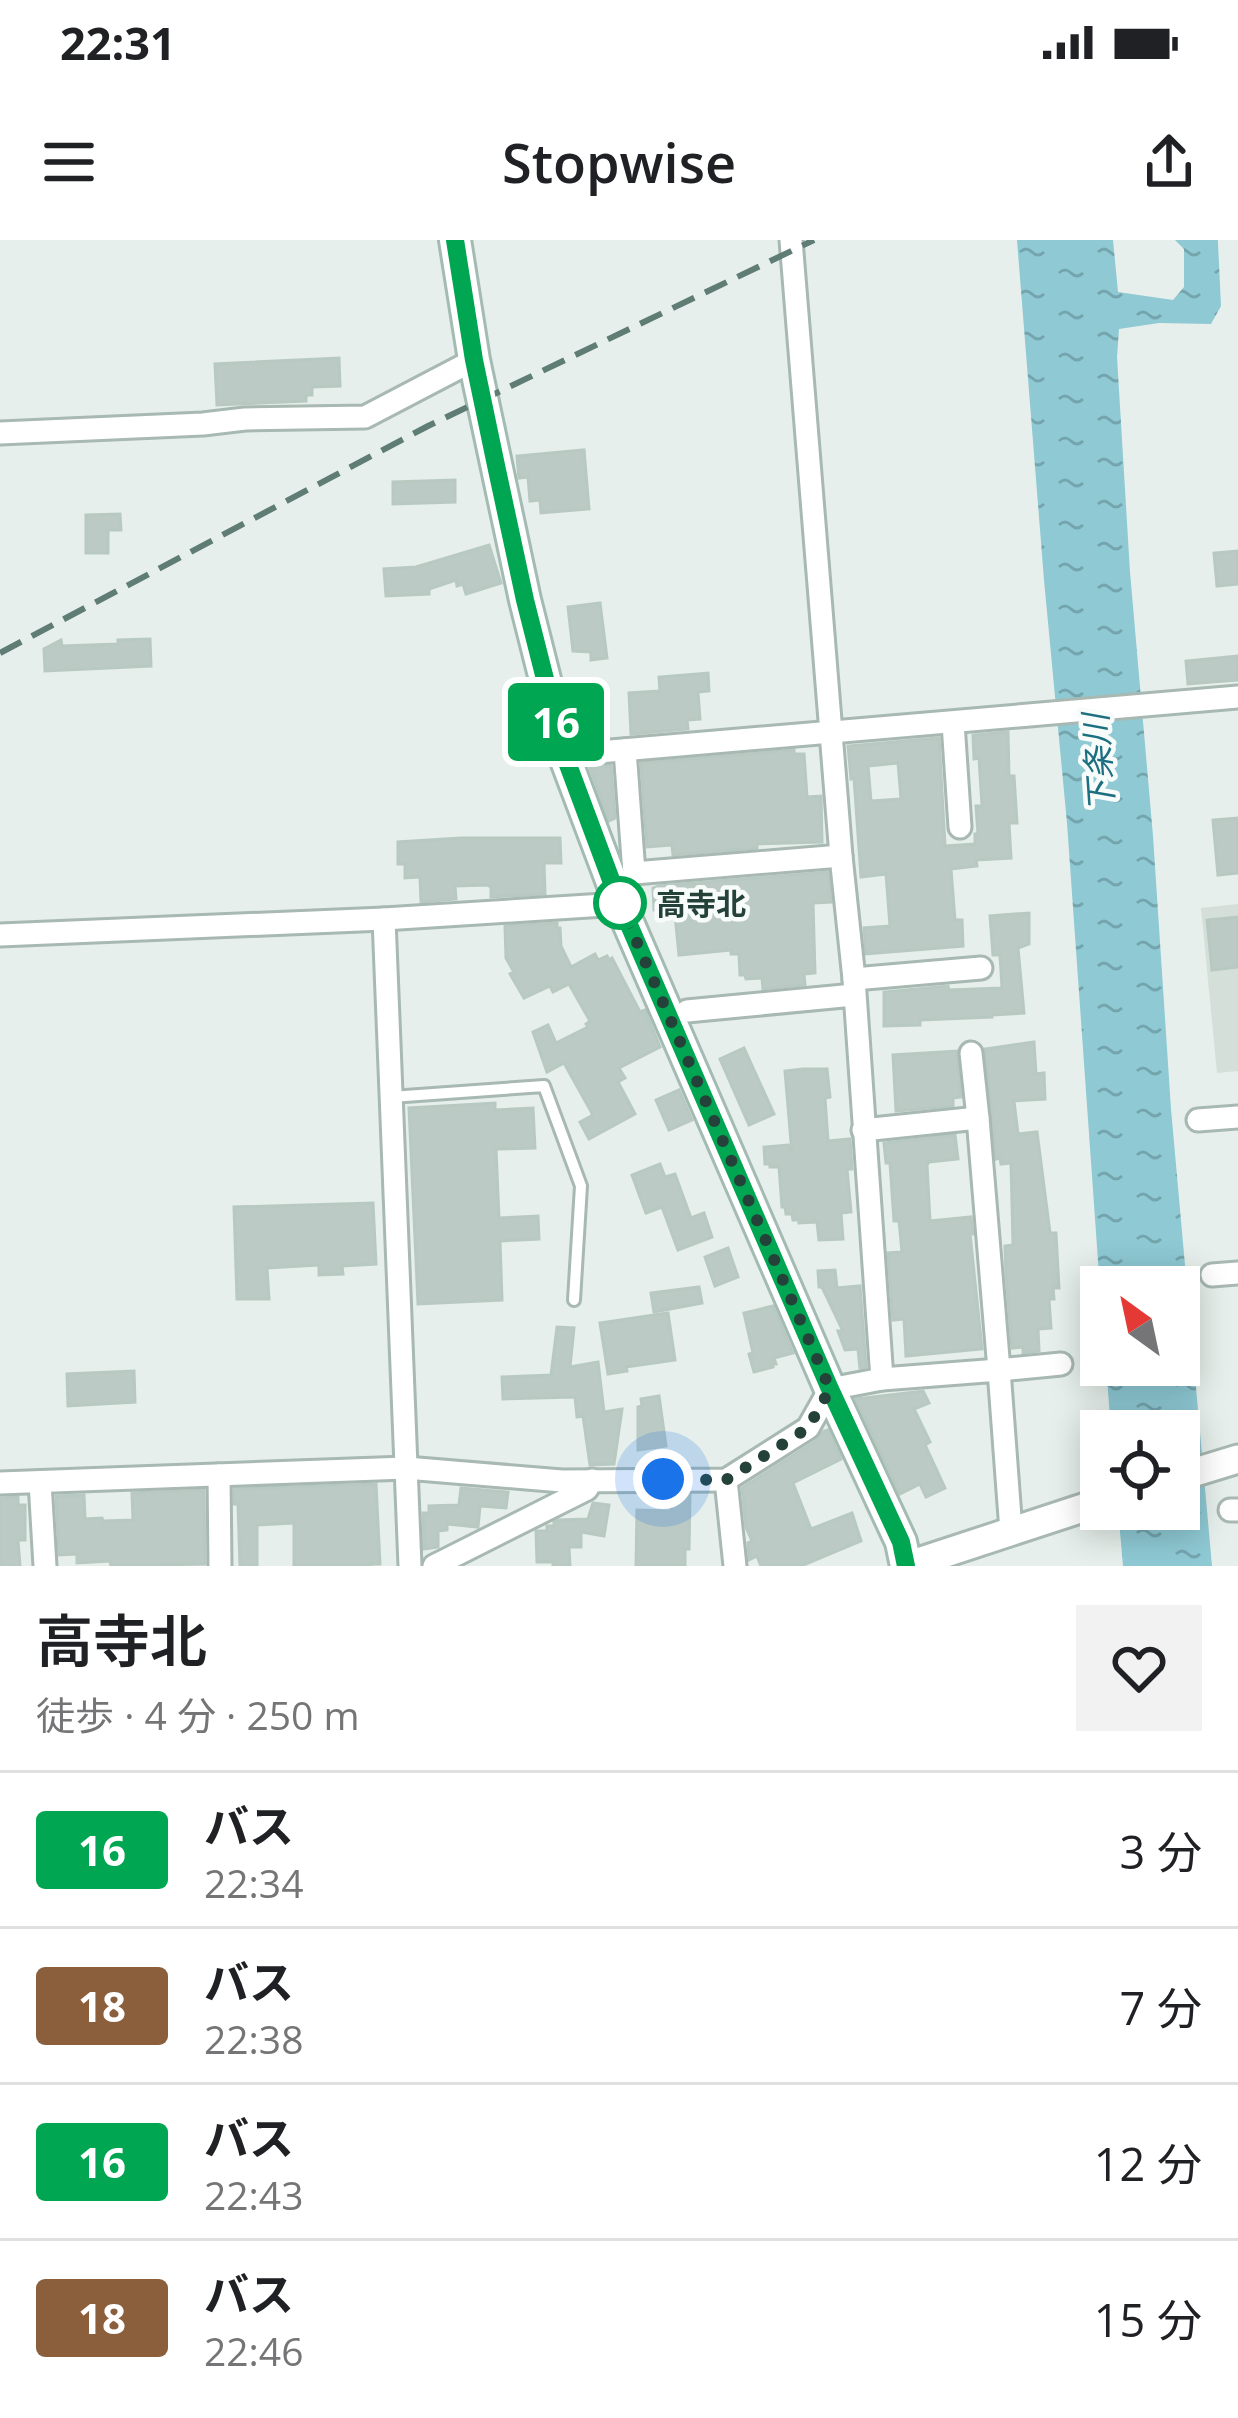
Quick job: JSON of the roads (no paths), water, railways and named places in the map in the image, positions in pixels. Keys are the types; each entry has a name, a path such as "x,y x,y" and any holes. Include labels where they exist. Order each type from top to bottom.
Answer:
{"main road":[{"path":"455,240 474,360 525,600 564,754 620,904 901,1542 906,1566"}],"street":[{"path":"791,240 882,1379"},
{"path":"0,433 365,417 474,360"},
{"path":"564,754 1238,697"},
{"path":"953,723 960,827"},
{"path":"625,750 634,874 841,856"},
{"path":"0,935 620,904"},
{"path":"384,919 410,1566"},
{"path":"687,1011 981,968"},
{"path":"971,1053 1011,1532"},
{"path":"1198,1120 1238,1117"},
{"path":"863,1130 978,1118"},
{"path":"1211,1275 1238,1274"},
{"path":"0,1484 406,1468 562,1480 726,1480 808,1428 830,1389 882,1379 1061,1364"},
{"path":"1200,1471 1238,1459"},
{"path":"219,1475 220,1566"},
{"path":"434,1566 587,1489 592,1480"},
{"path":"726,1480 736,1566"},
{"path":"40,1482 45,1566"},
{"path":"906,1566 1080,1509"}],"lane":[{"path":"391,1097 544,1086 581,1186 574,1300"}],"water":[{"name":"下条川","path":"1017,240 1113,240 1118,292 1173,300 1184,287 1184,249 1175,240 1218,240 1221,306 1211,324 1159,323 1119,329 1117,357 1185,1266 1098,1266 1067,823"},
{"path":"1108,1386 1196,1386 1198,1410 1109,1410"},
{"path":"1200,1432 1212,1566 1123,1566 1120,1530 1200,1530"}],"railway":[{"path":"0,653 428,426 814,240"}],"place":[{"name":"高寺北","path":"620,903"}]}
